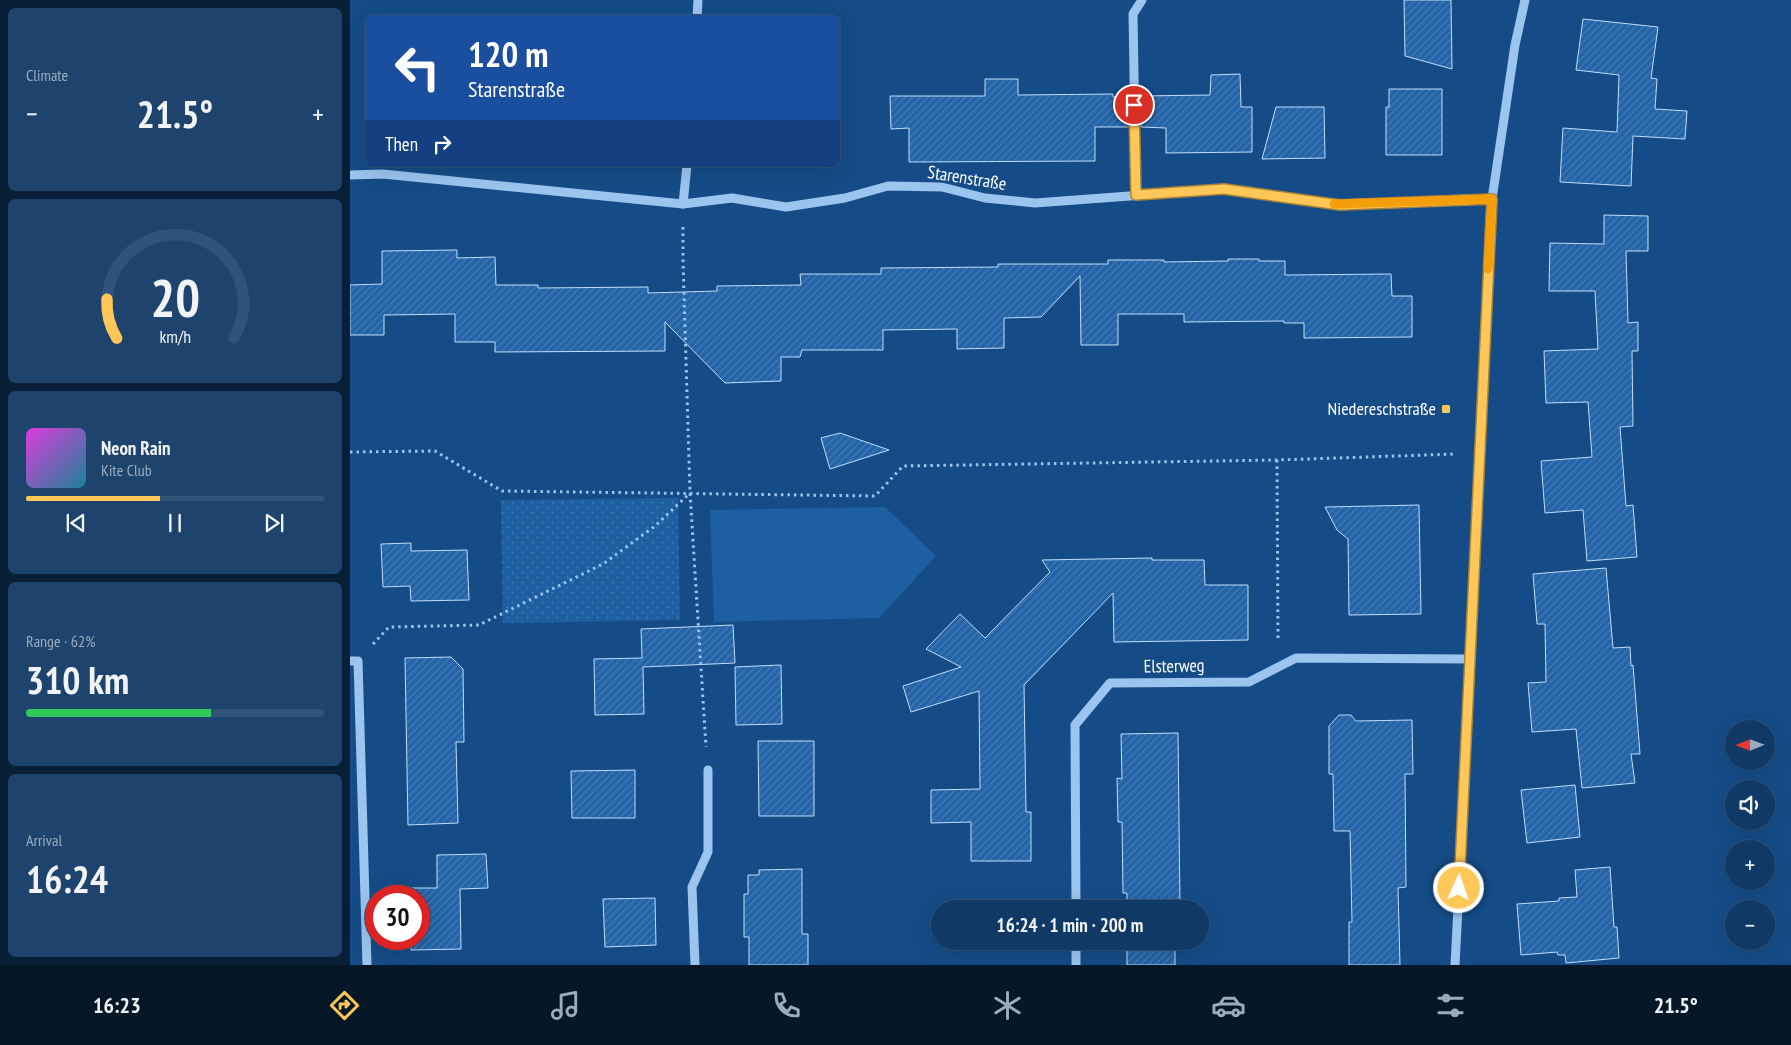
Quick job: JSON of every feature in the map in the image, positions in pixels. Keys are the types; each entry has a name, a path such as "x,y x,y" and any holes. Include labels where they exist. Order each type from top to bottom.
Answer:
{"street":[{"path":"697,15 698,0"},
{"path":"1136,195 1133,14 1142,0"},
{"path":"1455,965 1492,199 1515,45 1525,0"},
{"path":"683,204 686,167"},
{"name":"Starenstraße","path":"350,175 384,174 683,204 732,198 786,207 845,198 888,186 942,187 985,198 1035,204 1224,189 1340,205 1492,199"},
{"name":"Elsterweg","path":"1076,900 1075,725 1110,683 1249,682 1296,658 1471,659"},
{"path":"354,661 367,965"},
{"path":"695,965 692,887 708,852 708,770"},
{"path":"1076,950 1076,965"}],"path":[{"path":"683,204 682,260 690,493 708,770"},
{"path":"350,452 435,451 502,490 875,496 903,466 1277,460 1479,453"},
{"path":"1277,460 1278,667"},
{"path":"354,661 389,627 479,625 603,564 655,526 690,493"}],"shaded area":[{"path":"678,498 680,620 503,623 501,500"},
{"path":"885,507 936,556 879,618 714,622 710,510"}],"building":[{"path":"1404,0 1451,0 1452,69 1405,56"},
{"path":"1583,19 1658,27 1651,78 1657,79 1655,109 1687,111 1685,139 1633,136 1631,186 1560,182 1563,128 1617,132 1619,75 1576,70"},
{"path":"1240,74 1241,107 1252,107 1252,152 1166,153 1166,128 1141,127 1141,96 1210,95 1211,75"},
{"path":"985,79 1018,79 1018,95 1113,94 1113,97 1128,97 1129,127 1095,127 1095,161 909,162 909,128 891,129 890,96 985,96"},
{"path":"1389,89 1442,89 1442,155 1386,155 1386,107 1389,107"},
{"path":"1276,107 1324,107 1325,158 1262,159"},
{"path":"1604,215 1648,216 1648,251 1626,251 1628,323 1638,322 1638,351 1632,351 1633,426 1620,427 1626,506 1633,505 1637,557 1587,561 1583,510 1545,513 1541,461 1592,457 1588,402 1546,403 1544,351 1598,349 1595,291 1549,291 1550,243 1604,244"},
{"path":"457,250 457,258 495,257 496,285 538,285 538,288 648,287 648,293 717,291 717,286 801,285 800,274 881,274 881,268 998,267 998,264 1108,264 1108,260 1164,260 1164,262 1259,259 1259,261 1285,261 1285,275 1391,274 1392,296 1412,296 1412,337 1304,338 1304,323 1284,323 1284,321 1184,322 1184,314 1118,314 1118,345 1081,345 1080,276 1041,317 1004,318 1004,348 957,349 957,329 883,330 883,350 802,350 800,357 781,357 781,381 725,383 665,322 665,351 495,352 495,342 455,342 455,314 384,315 384,335 350,335 350,285 382,284 382,251"},
{"path":"840,433 889,450 830,469 821,438"},
{"path":"1419,505 1421,614 1349,615 1348,539 1337,530 1325,507"},
{"path":"411,543 411,551 467,550 469,600 411,601 410,586 383,587 381,544"},
{"path":"1152,558 1152,560 1204,560 1205,585 1248,585 1248,640 1114,642 1113,593 1024,685 1026,812 1031,812 1031,861 971,861 971,822 931,823 931,790 980,789 979,691 911,712 903,686 961,667 926,649 960,614 985,638 1050,572 1042,560"},
{"path":"1606,568 1613,648 1630,647 1640,754 1631,754 1635,783 1582,788 1576,729 1532,732 1528,683 1546,682 1545,624 1537,624 1533,574"},
{"path":"733,625 735,663 643,667 644,714 595,715 594,659 642,658 641,629"},
{"path":"451,657 463,669 464,742 456,742 458,823 408,825 405,658"},
{"path":"781,665 782,724 736,725 735,667"},
{"path":"1339,715 1351,715 1356,721 1412,720 1413,774 1405,774 1406,887 1398,888 1400,965 1349,965 1349,922 1352,922 1350,831 1334,831 1333,774 1329,774 1329,726"},
{"path":"1178,733 1180,900 1127,900 1127,893 1123,893 1122,822 1118,822 1117,778 1122,779 1121,734"},
{"path":"758,741 814,741 814,816 759,816"},
{"path":"635,770 635,818 572,818 571,771"},
{"path":"1575,785 1580,837 1527,843 1521,790"},
{"path":"486,854 488,888 460,889 461,949 430,950 430,888 437,888 437,855"},
{"path":"1610,867 1614,927 1617,927 1619,958 1566,963 1565,955 1558,955 1557,952 1521,955 1517,904 1559,901 1559,898 1577,897 1575,870"},
{"path":"802,869 802,934 808,934 808,965 749,965 749,937 744,937 744,894 748,894 748,875 759,875 759,870"},
{"path":"655,898 656,945 605,947 603,899"},
{"path":"1127,950 1175,950 1175,965 1127,965"}],"slow traffic":[{"path":"1334,204 1492,199 1488,269"}],"place":[{"name":"Niedereschstraße","path":"1446,409"}],"route":[{"path":"1134,105 1136,195 1224,189 1340,205 1492,199 1459,888"}]}
